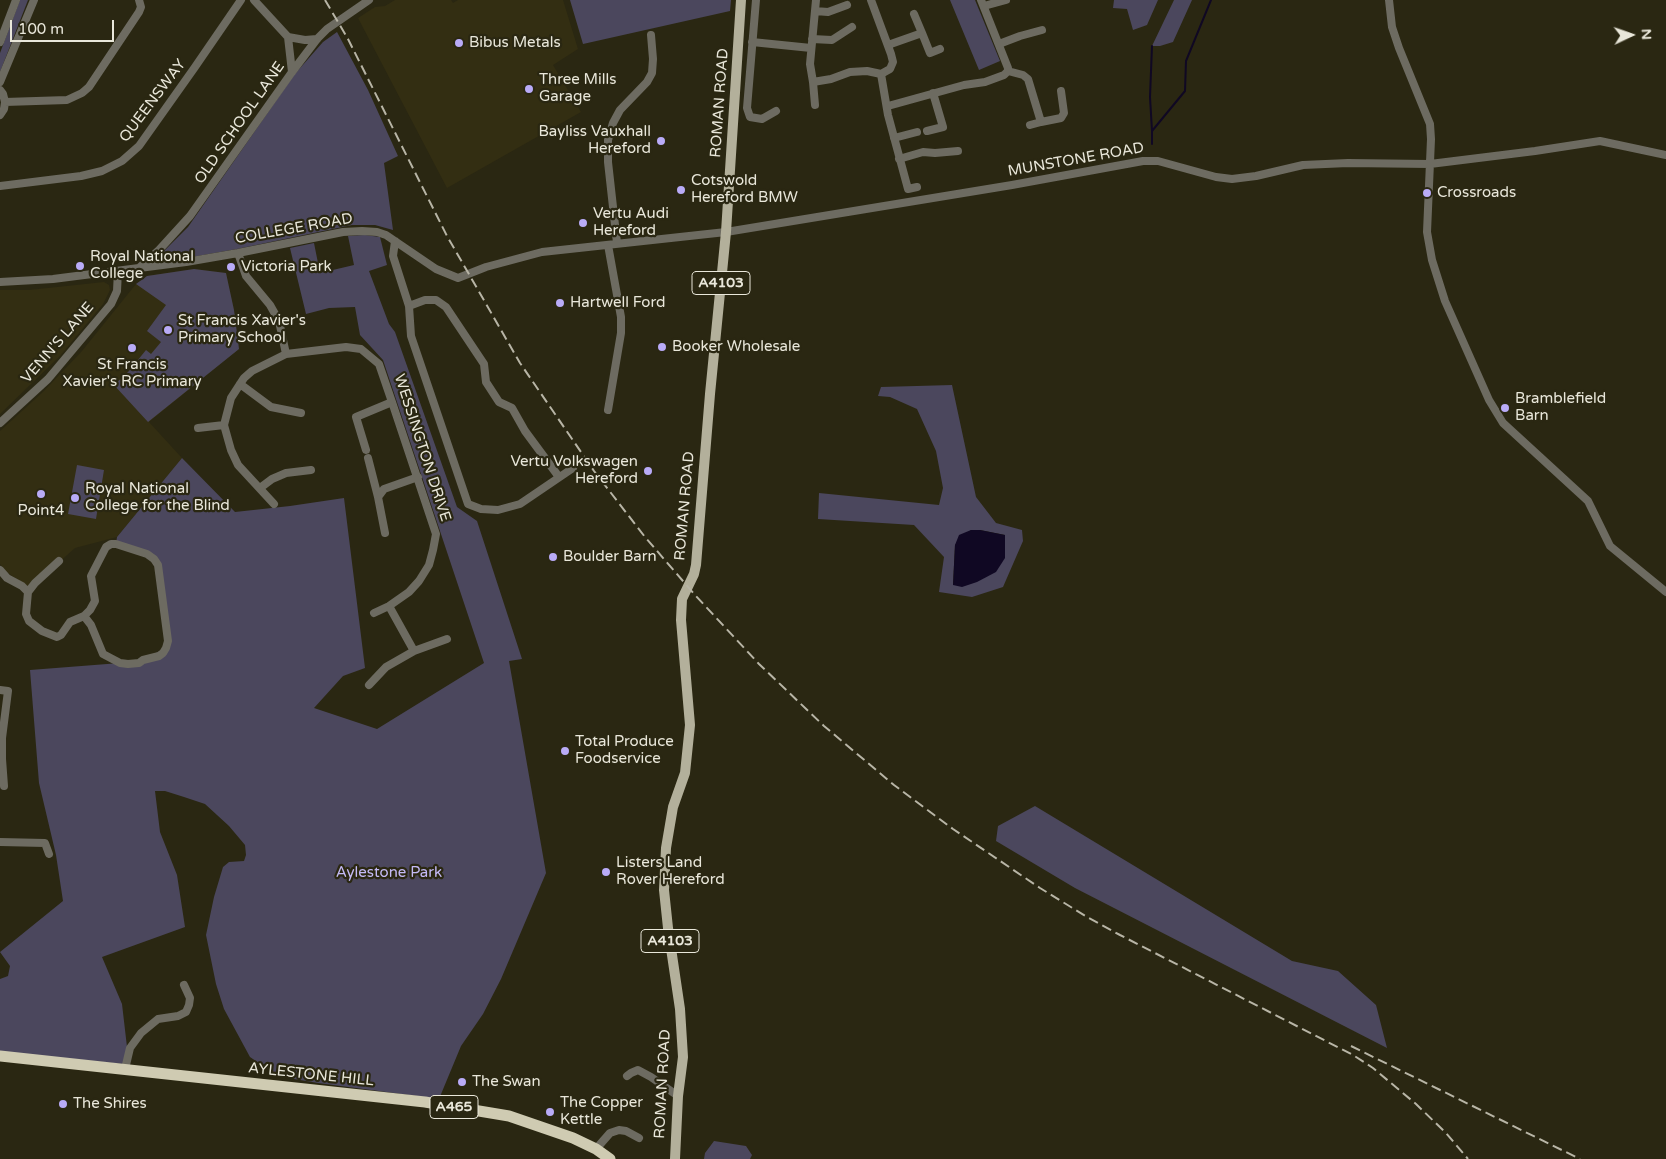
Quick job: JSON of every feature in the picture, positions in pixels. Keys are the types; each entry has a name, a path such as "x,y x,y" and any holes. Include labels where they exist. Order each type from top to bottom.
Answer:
{"highway":[{"name":"AYLESTONE HILL","path":"0,1056 425,1102 509,1116 596,1149 610,1159"}],"main road":[{"name":"ROMAN ROAD","path":"675,1159 678,1096 683,1056 680,1009 664,890 666,848 673,807 685,774 690,725 681,620 682,599 696,565 726,232 741,0"}],"street":[{"path":"0,42 16,0"},
{"path":"0,82 34,0"},
{"path":"5,102 67,100 82,93 89,87 139,12 141,7 139,0"},
{"name":"QUEENSWAY","path":"0,186 102,172 122,162 139,146 241,0"},
{"path":"254,0 288,37 292,72"},
{"name":"OLD SCHOOL LANE","path":"139,268 159,250 190,216 317,39 327,29 369,0"},
{"path":"756,0 746,108 750,117 762,119 776,111"},
{"path":"815,105 810,64 816,0"},
{"path":"813,82 859,71 882,74 890,69 892,62 888,45 871,0"},
{"path":"1006,0 982,3 1008,71"},
{"path":"1389,0 1392,27 1430,124 1427,232 1432,260 1458,332 1489,400 1504,423 1588,502 1610,546 1666,592"},
{"path":"815,11 828,12 847,5"},
{"path":"914,14 930,53 940,49"},
{"path":"812,39 832,40 852,27"},
{"path":"999,44 1042,30"},
{"path":"888,45 922,33"},
{"path":"617,243 608,162 608,140 613,123 620,110 647,82 652,73 651,35"},
{"path":"288,37 317,39"},
{"path":"752,42 811,48"},
{"path":"888,106 964,84 985,82 1008,71 1023,75 1028,79 1041,122"},
{"path":"882,74 884,96 888,106 888,115 899,159 904,190 917,186"},
{"path":"0,90 5,102 4,109 0,115"},
{"path":"1030,125 1061,118 1064,113 1060,91"},
{"path":"927,131 943,126 933,93"},
{"path":"894,138 917,132"},
{"name":"MUNSTONE ROAD","path":"726,232 1012,185 1143,161 1158,161 1216,178 1232,179 1256,176 1303,165 1348,162 1430,164 1600,141 1666,155"},
{"path":"899,159 923,152 958,151"},
{"name":"COLLEGE ROAD","path":"0,282 53,279 118,271 238,253 343,232 362,231 377,232 396,241 436,269 460,278 486,267 542,252 726,232"},
{"path":"396,241 393,256 409,306 411,336 468,504 481,509 498,510 520,504 573,468"},
{"path":"608,244 621,317 621,333 608,410"},
{"path":"238,253 246,276 270,305 279,321 286,354"},
{"name":"VENN'S LANE","path":"0,423 48,379 111,304 117,291 118,271"},
{"path":"409,306 425,300 436,300 446,307 484,364 486,382 499,402 512,408 525,431 559,477"},
{"name":"WESSINGTON DRIVE","path":"240,384 252,370 286,354 346,347 360,349 379,364 436,534 434,550 429,565 419,581 409,592 389,606 374,613"},
{"path":"274,504 238,465 231,450 224,425 231,398 240,384 271,407 300,413"},
{"path":"385,533 378,497 356,417 392,402"},
{"path":"198,428 224,425"},
{"path":"260,488 272,479 286,473 311,470"},
{"path":"378,497 384,489 418,477"},
{"path":"59,561 28,592 26,614 29,621 42,631 53,636 61,635 70,622 84,616 90,610 95,601 92,576 106,548 111,544 147,554 158,565 168,641 166,648 159,656 143,660 139,663 128,664 120,663 103,654 84,616"},
{"path":"0,570 7,578 22,586 28,592"},
{"path":"389,606 414,651"},
{"path":"369,685 386,667 414,651 447,639"},
{"path":"0,690 8,691 2,738 4,786"},
{"path":"0,842 45,843 49,854"},
{"path":"124,1069 130,1048 140,1033 158,1019 178,1016 186,1012 190,998 184,985"},
{"path":"627,1076 631,1072 638,1070 651,1076 678,1096"},
{"path":"596,1149 610,1133 619,1130 626,1131 639,1138"}],"shaded area":[{"path":"395,0 451,0 453,3 458,0 563,0 578,49 553,65 581,112 447,188 358,18 375,7 385,6"},
{"name":"Royal National College for the Blind","path":"194,269 226,273 234,310 239,349 149,422 182,458 117,537 75,548 30,588 8,573 0,564 0,431 44,391 82,351 136,284 147,276"},
{"path":"104,282 109,285 110,290 103,304 60,356 0,414 0,290 29,290"},
{"path":"971,530 1005,535 1005,558 996,572 977,582 962,587 953,585 955,545 959,535"}],"green space":[{"path":"20,0 28,0 0,72 0,53"},
{"path":"570,0 731,0 730,11 583,44"},
{"path":"950,0 975,0 1000,61 979,70"},
{"path":"1114,0 1158,0 1147,25 1133,30 1127,9 1113,8"},
{"path":"1174,0 1192,0 1173,42 1152,46"},
{"path":"337,32 368,90 398,156 384,163 393,230 375,225 352,225 158,263 158,257 188,227 294,75 323,42"},
{"name":"Aylestone Park","path":"365,235 380,237 387,265 369,271 389,324 395,332 457,507 477,521 522,659 509,661 546,873 501,979 483,1014 461,1046 439,1099 318,1083 282,1077 272,1072 250,1057 224,1009 216,984 206,935 223,867 229,862 244,861 246,855 245,845 229,826 205,804 165,791 155,791 160,832 177,875 185,927 102,957 122,1004 127,1047 123,1064 0,1052 0,979 8,976 10,966 0,952 63,901 56,855 39,783 30,670 120,663 134,664 166,648 154,559 116,544 117,537 182,458 235,512 344,498 365,668 343,676 314,708 377,729 484,663 383,360 360,335 355,307 329,308 306,314 290,248 314,243 320,273 354,265 348,236"},
{"name":"St Francis Xavier's Primary School","path":"194,269 226,273 234,310 239,349 148,422 114,385 129,371 146,350 151,354 161,342 147,331 166,305 136,284 147,276"},
{"path":"952,385 976,497 996,523 1022,530 1023,541 1003,587 972,597 939,592 944,557 914,525 818,519 819,493 939,505 943,488 936,451 917,409 890,397 878,396 881,387","holes":["971,530 1005,535 953,585 955,545"]},
{"path":"77,465 104,470 96,519 68,514"},
{"path":"1035,806 1292,961 1338,971 1376,1005 1387,1048 1075,888 996,841 998,826"},
{"path":"714,1141 746,1146 752,1155 750,1159 704,1159 705,1153"}],"waterway":[{"path":"1152,144 1152,131 1185,91 1186,61 1211,0"},
{"path":"1152,46 1150,97 1152,131"}],"railway":[{"path":"325,0 348,39 447,236 520,363 594,471 645,537 695,595 759,664 824,726 894,785 953,829 1040,888 1087,917 1353,1055 1373,1068 1416,1104 1446,1133 1468,1159"},
{"path":"1351,1046 1580,1159"}],"place":[{"name":"Bibus Metals","path":"459,43"},
{"name":"Three Mills Garage","path":"529,89"},
{"name":"Bayliss Vauxhall Hereford","path":"661,141"},
{"name":"Cotswold Hereford BMW","path":"681,190"},
{"name":"Crossroads","path":"1427,193"},
{"name":"Vertu Audi Hereford","path":"583,223"},
{"name":"Royal National College","path":"80,266"},
{"name":"Victoria Park","path":"231,267"},
{"name":"Hartwell Ford","path":"560,303"},
{"name":"St Francis Xavier's Primary School","path":"168,330"},
{"name":"Booker Wholesale","path":"662,347"},
{"name":"St Francis Xavier's RC Primary","path":"132,348"},
{"name":"Bramblefield Barn","path":"1505,408"},
{"name":"Vertu Volkswagen Hereford","path":"648,471"},
{"name":"Point4","path":"41,494"},
{"name":"Royal National College for the Blind","path":"75,498"},
{"name":"Boulder Barn","path":"553,557"},
{"name":"Total Produce Foodservice","path":"565,751"},
{"name":"Listers Land Rover Hereford","path":"606,872"},
{"name":"The Swan","path":"462,1082"},
{"name":"The Shires","path":"63,1104"},
{"name":"The Copper Kettle","path":"550,1112"}]}
